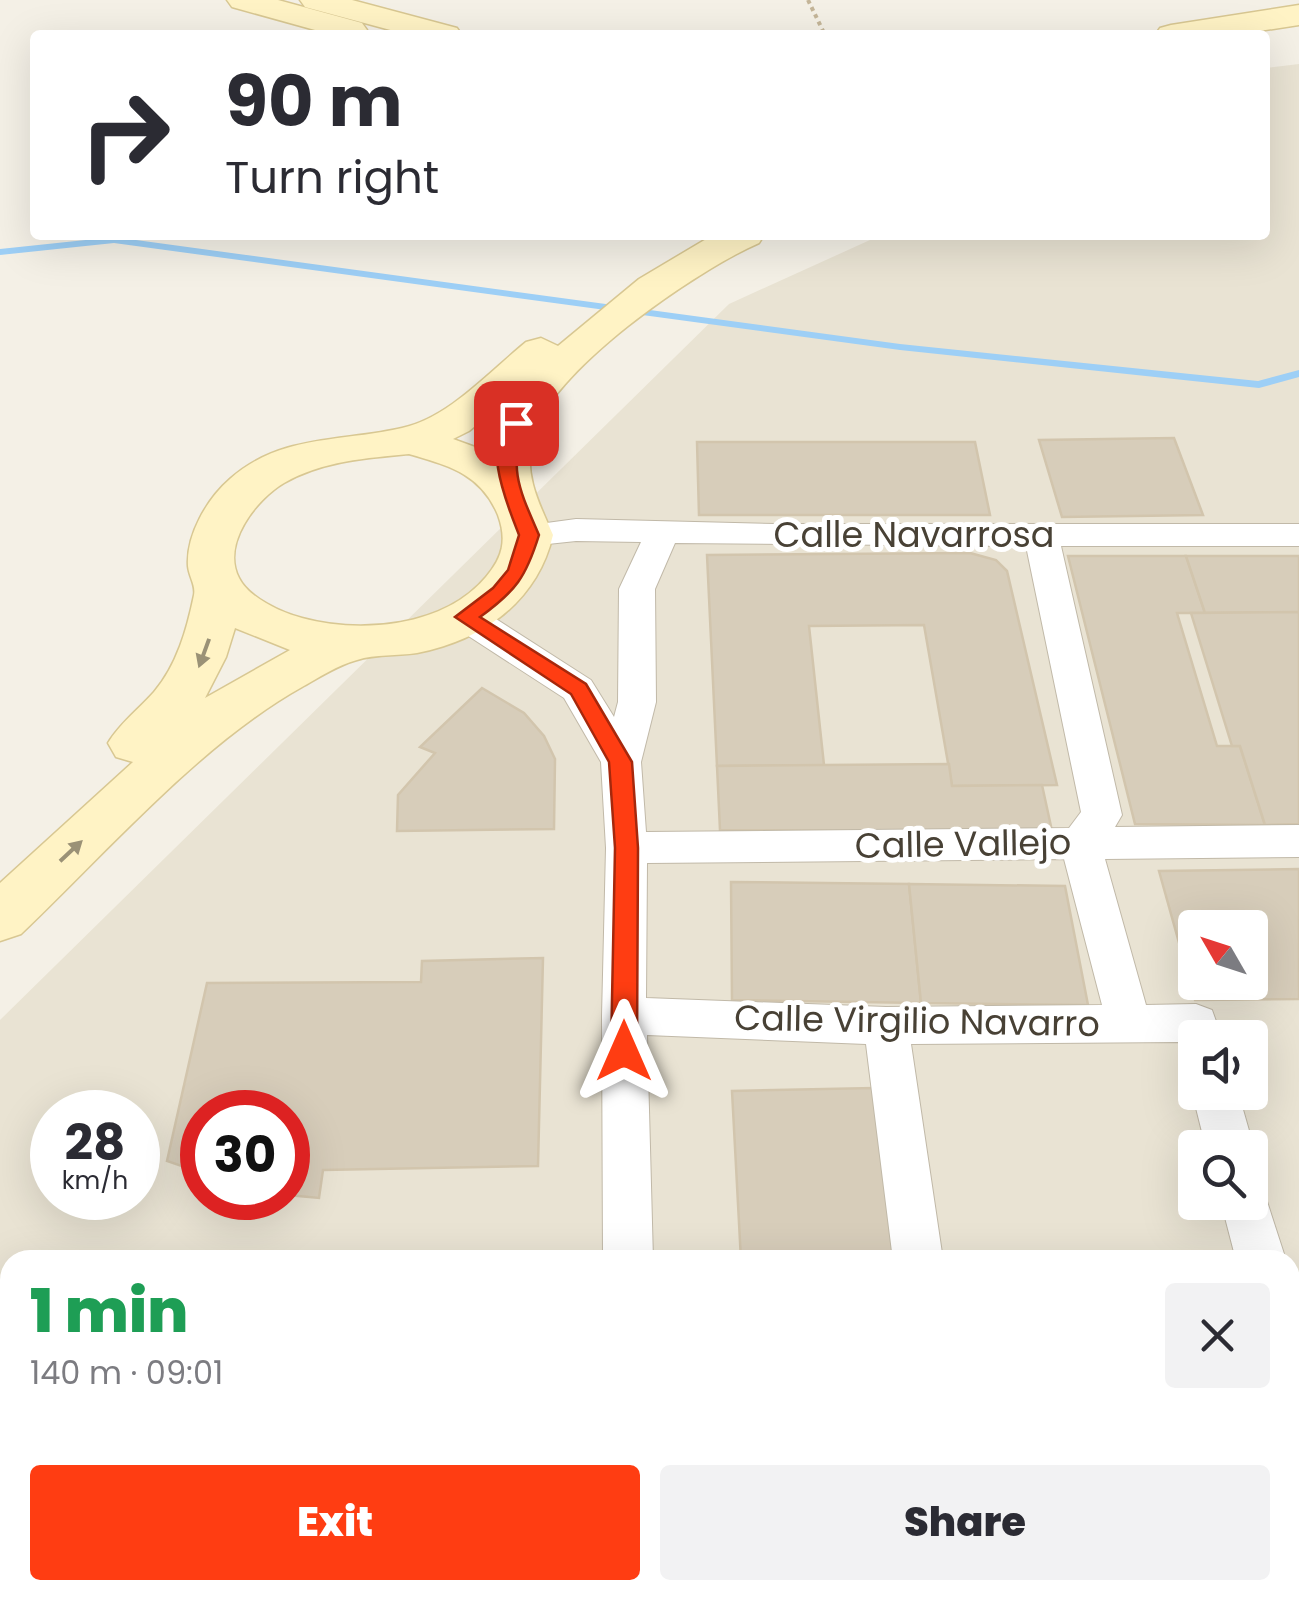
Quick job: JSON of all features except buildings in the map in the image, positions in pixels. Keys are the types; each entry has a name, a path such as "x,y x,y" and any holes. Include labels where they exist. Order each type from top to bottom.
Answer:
{"street":[{"path":"243,0 352,30"},
{"path":"316,0 427,30"},
{"path":"1204,30 1299,16"},
{"path":"1270,45 1299,41"},
{"path":"663,240 492,394 454,422 411,441 322,450 286,464 240,494 221,518 210,558 220,588 253,619 294,636 344,645 415,637 466,617 500,593 517,572 529,535 507,482 507,446 516,423 552,377 674,272 696,256 734,240"},
{"path":"411,441 460,454 507,482"},
{"name":"Calle Navarrosa","path":"529,535 576,530 1299,535"},
{"path":"628,1250 624,1016 627,848 620,762 636,702 637,589 662,532"},
{"path":"1040,535 1102,815 1080,843 1130,1024"},
{"path":"0,867 171,710 189,687 210,638 220,588"},
{"path":"466,617 578,689 620,762"},
{"path":"0,918 218,715 284,674 344,645"},
{"name":"Calle Vallejo","path":"627,848 1299,840"},
{"name":"Calle Virgilio Navarro","path":"624,1016 886,1026 1178,1023"},
{"path":"886,1026 917,1250"},
{"path":"1250,1220 1258,1250"}],"path":[{"path":"808,0 823,30"}],"shaded area":[{"path":"1299,64 1299,1250 0,1250 0,1020 729,304 870,240 1270,240 1270,67"}],"waterway":[{"path":"0,252 114,240 900,347 1259,385 1299,373"}],"route":[{"path":"516,423 507,446 507,482 529,535 517,572 500,593 466,617 578,689 620,762 627,848 624,1051"}]}
